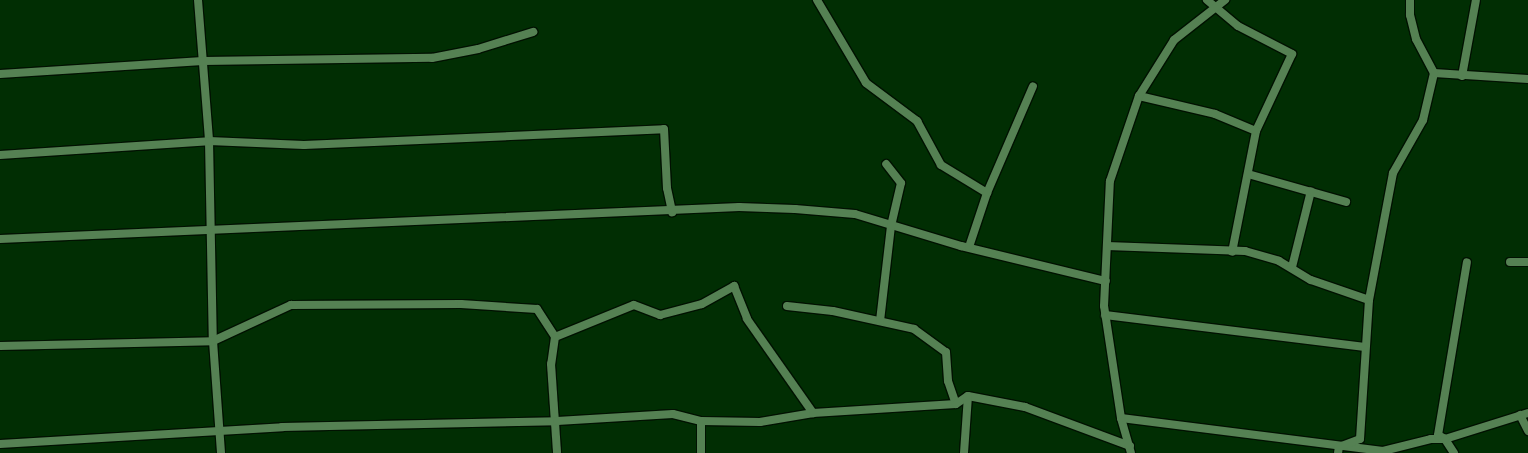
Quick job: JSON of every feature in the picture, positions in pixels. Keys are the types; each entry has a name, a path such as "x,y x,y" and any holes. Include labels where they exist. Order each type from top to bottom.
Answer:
{"street":[{"path":"198,0 209,141 213,340 221,453"},
{"path":"817,0 866,83 917,121 941,166 987,193"},
{"path":"1207,0 1238,26 1292,54 1256,131 1232,252"},
{"path":"1131,450 1121,418 1105,315 1110,181 1139,96 1174,40 1225,0"},
{"path":"1339,450 1360,440 1369,300 1393,173 1423,120 1434,73 1416,39 1410,15 1410,0"},
{"path":"1462,76 1476,0"},
{"path":"0,74 202,61 432,58 478,49 533,32"},
{"path":"1434,73 1528,79"},
{"path":"970,247 987,193 1033,86"},
{"path":"1139,96 1215,114 1256,131"},
{"path":"0,155 209,141 304,145 664,129 667,188 672,212"},
{"path":"880,321 891,226 901,183 886,164"},
{"path":"1248,174 1346,202"},
{"path":"1292,267 1310,191"},
{"path":"0,239 211,227 672,212 739,207 795,209 855,214 891,226 1106,281"},
{"path":"1107,246 1245,251 1292,267 1310,280 1369,300"},
{"path":"1454,453 1446,439 1438,435 1467,262"},
{"path":"1510,262 1528,262"},
{"path":"555,337 634,305 660,315 702,304 734,286 747,319 813,414"},
{"path":"0,346 213,340 291,305 461,304 537,308 555,337 550,364 557,421 557,453"},
{"path":"787,306 880,321 914,329 946,352 948,381 956,404"},
{"path":"1105,315 1365,347"},
{"path":"0,444 282,427 557,421 673,414 701,421 760,422 813,414 956,404 968,396 1025,407 1131,450"},
{"path":"964,453 968,396"},
{"path":"1121,418 1339,450 1384,452 1431,439 1446,439 1524,414 1528,431"},
{"path":"701,421 701,453"}]}
